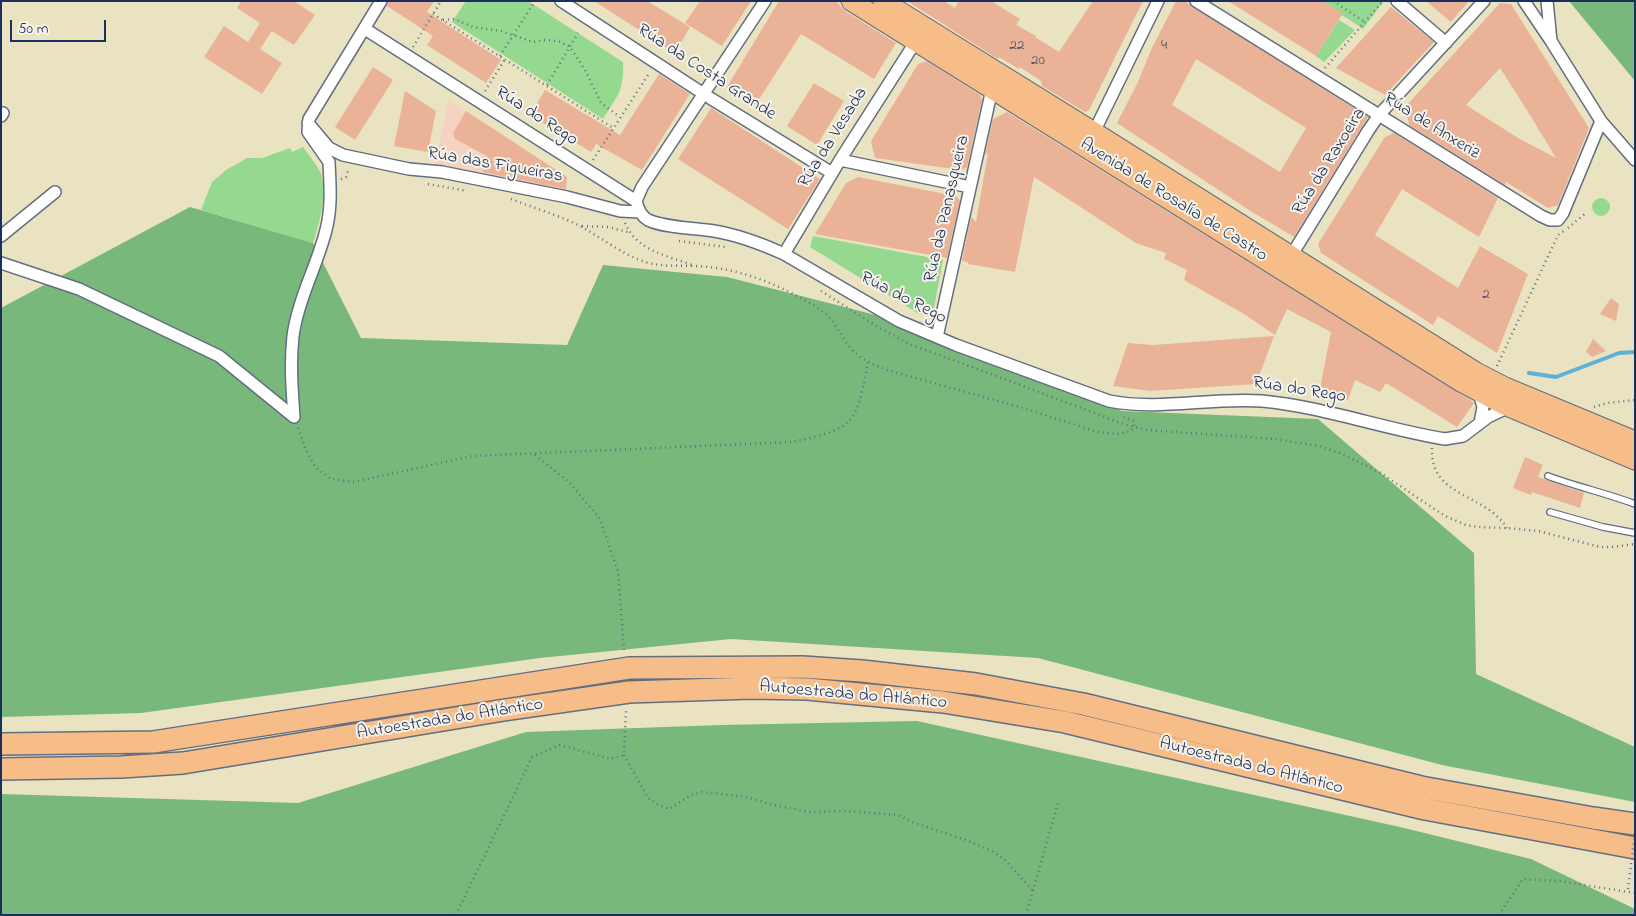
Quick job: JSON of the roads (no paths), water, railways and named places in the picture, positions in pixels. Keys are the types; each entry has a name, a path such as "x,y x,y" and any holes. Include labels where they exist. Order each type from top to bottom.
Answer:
{"highway":[{"name":"Avenida de Rosalía de Castro","path":"851,1 1497,397"},
{"name":"Avenida de Rosalía de Castro","path":"883,1 1476,372 1497,397"},
{"path":"1497,397 1635,441"},
{"path":"1497,397 1635,460"},
{"name":"Autoestrada do Atlántico","path":"1,744 153,742 629,668 802,667 862,671 976,684 1083,704 1421,787 1635,824"},
{"name":"Autoestrada do Atlántico","path":"1,769 121,767 183,762 504,710 629,692 751,688 807,689 943,702 1065,722 1425,809 1635,848"}],"street":[{"path":"1,263 79,289 219,356 294,417 291,369 293,336 300,307 326,230 331,197 329,162 311,137 308,123 381,1"},
{"name":"Rúa da Costa Grande","path":"561,1 703,94 832,173"},
{"path":"638,207 642,187 765,1"},
{"path":"1094,132 1158,1"},
{"name":"Rúa de Anxeriz","path":"1196,1 1533,211 1554,221 1563,213 1601,120"},
{"path":"1397,1 1446,43"},
{"name":"Rúa da Raxoeira","path":"1292,256 1379,115 1484,1"},
{"path":"1524,1 1601,120 1635,160"},
{"path":"1547,1 1551,40"},
{"name":"Rúa do Rego","path":"365,28 587,169 638,207 643,216 654,222 730,234 767,246 899,321 937,337 1109,400 1134,405 1243,400 1287,404 1337,413 1436,438 1454,439 1463,436 1480,423 1497,397"},
{"name":"Rúa da Vesada","path":"784,254 840,160 916,41"},
{"name":"Rúa da Panasqueira","path":"937,337 992,89"},
{"name":"Rúa das Figueiras","path":"308,123 329,148 343,155 409,169 442,172 567,197 620,211 638,207"},
{"path":"329,162 334,157 343,155"},
{"path":"840,160 970,187"},
{"path":"1,236 54,192"},
{"path":"1480,423 1483,407 1497,397"}],"lane":[{"path":"1548,476 1577,487 1607,494 1635,504"},
{"path":"1550,512 1603,527 1635,533"}],"waterway":[{"path":"1529,373 1556,377 1619,353 1635,352"}]}
